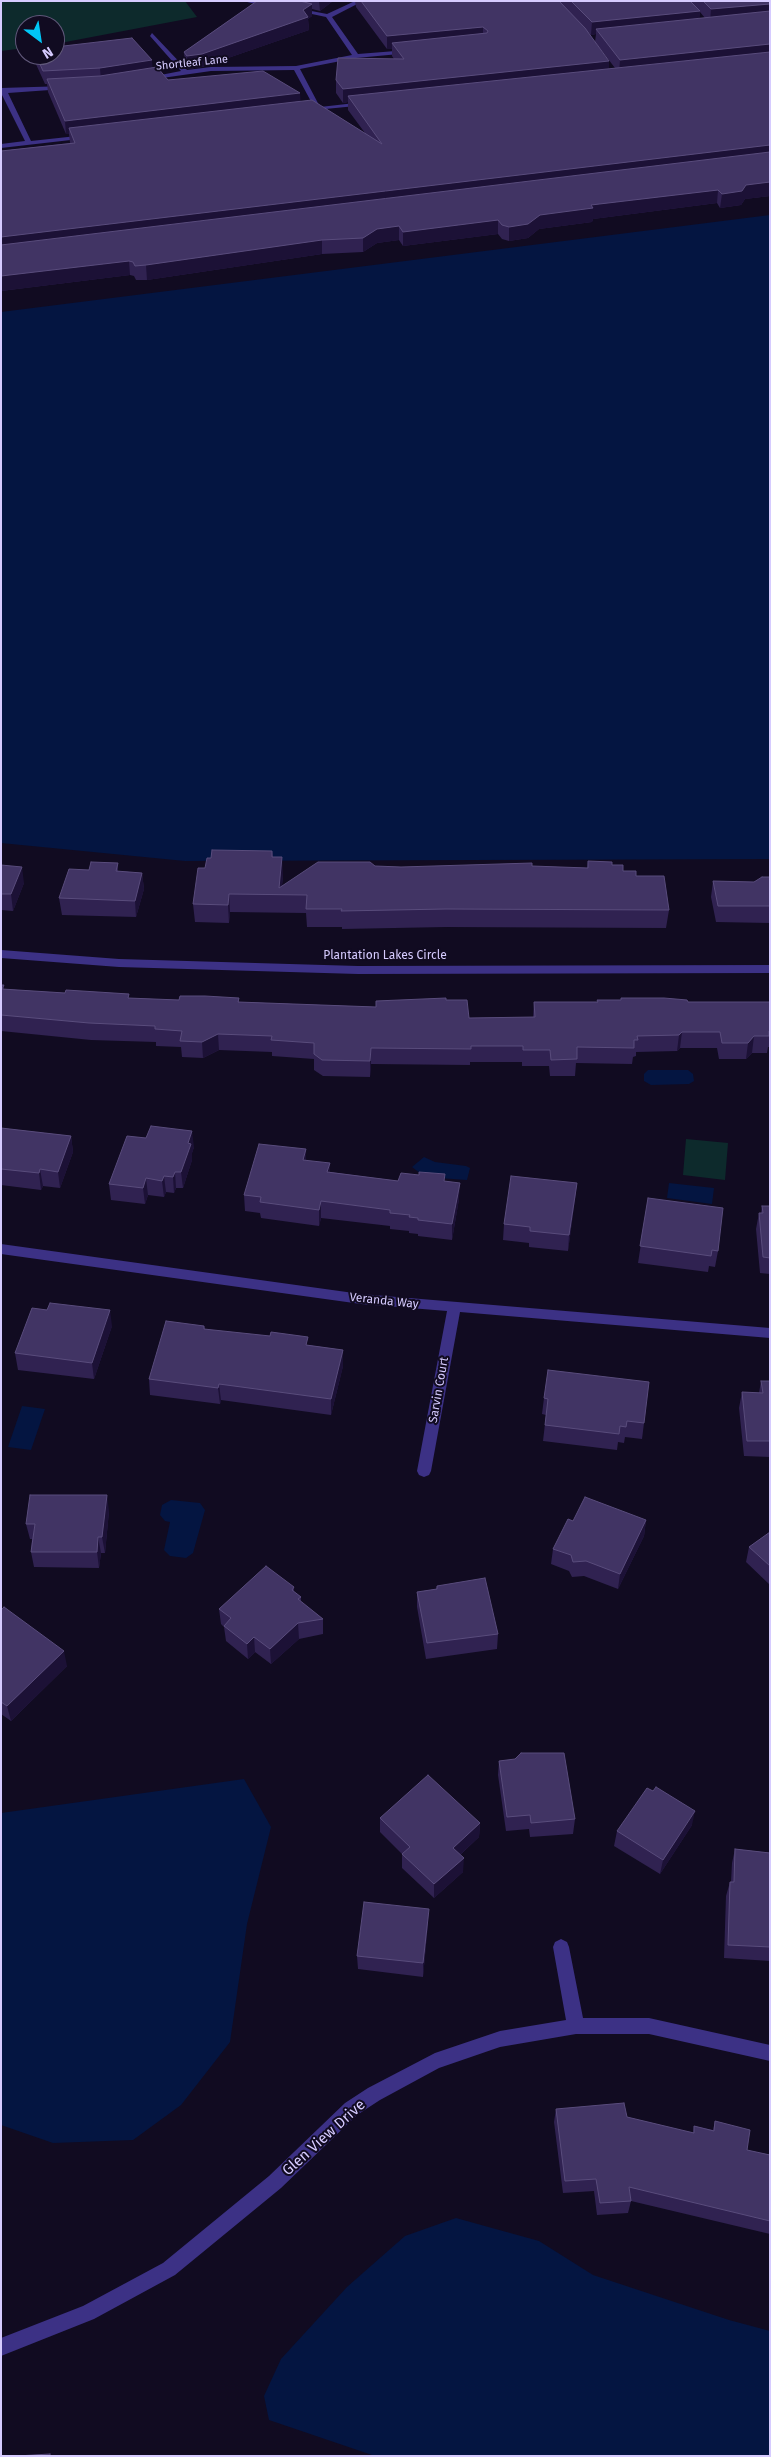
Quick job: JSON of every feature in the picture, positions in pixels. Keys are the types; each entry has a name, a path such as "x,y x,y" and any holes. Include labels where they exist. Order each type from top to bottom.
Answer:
{"street":[{"path":"246,1 283,8"},
{"path":"292,10 328,16 360,1"},
{"path":"328,16 356,56"},
{"path":"152,34 185,72"},
{"name":"Shortleaf Lane","path":"139,79 185,72 238,68 296,68 356,56 420,50"},
{"path":"296,68 318,109"},
{"path":"30,143 2,90 72,86"},
{"path":"299,111 368,104"},
{"path":"1,146 97,135"},
{"name":"Plantation Lakes Circle","path":"1,954 119,963 358,970 770,970"},
{"name":"Veranda Way","path":"1,1249 352,1298 770,1333"},
{"name":"Sarvin Court","path":"424,1471 454,1308"},
{"path":"561,1947 576,2026"},
{"name":"Glen View Drive","path":"1,2347 88,2313 169,2269 275,2182 351,2109 374,2094 436,2061 500,2039 576,2026 649,2026 770,2053"}],"green space":[{"path":"1,1 185,1 197,17 65,42 65,15 15,15 15,49 1,51"},
{"path":"686,1139 728,1143 725,1180 683,1175"}],"water":[{"path":"770,215 770,859 185,861 1,843 1,312"},
{"path":"648,1070 688,1070 693,1074 694,1081 689,1084 651,1085 644,1081 644,1074"},
{"path":"424,1157 435,1162 470,1168 467,1180 425,1177 412,1167"},
{"path":"669,1183 714,1188 712,1204 667,1198"},
{"path":"22,1406 45,1409 31,1450 8,1447"},
{"path":"171,1500 200,1503 205,1510 193,1553 186,1558 170,1556 164,1550 170,1522 165,1521 160,1515 162,1505"},
{"path":"244,1779 271,1827 247,1924 230,2042 181,2105 133,2140 53,2143 1,2125 1,1813"},
{"path":"456,2218 539,2241 593,2275 729,2320 770,2331 770,2456 375,2456 269,2420 264,2396 281,2359 347,2287 405,2236"}],"building":[{"path":"257,1 300,1 312,4 303,10 308,17 202,54 187,56 184,52"},
{"path":"361,1 559,1 585,28 609,61 343,89 336,80 338,58 404,59 392,43 487,33 488,31 483,27 387,36"},
{"path":"571,1 690,1 700,11 592,22"},
{"path":"703,1 770,1 770,4 711,9"},
{"path":"770,11 770,44 620,60 596,29"},
{"path":"132,38 152,60 100,68 43,71 40,65 65,65 65,46"},
{"path":"770,52 770,145 1,237 1,151 75,143 69,128 312,100 382,144 348,96"},
{"path":"157,67 168,80 263,71 300,93 65,121 47,79 100,76"},
{"path":"770,152 770,182 746,185 742,191 722,194 718,190 591,205 593,208 540,215 528,224 509,227 502,225 498,220 403,232 399,226 377,229 363,238 322,240 146,265 135,266 133,262 129,261 1,276 1,245"},
{"path":"212,850 272,851 272,857 282,857 279,888 318,862 370,862 375,866 401,867 532,863 532,866 588,868 588,861 612,862 612,865 623,865 623,871 636,871 636,876 664,876 669,910 446,909 341,911 342,909 306,909 307,895 229,894 228,905 193,904 198,868 205,868 207,858 211,858"},
{"path":"91,862 118,863 116,871 142,873 135,901 59,898 69,869 89,870"},
{"path":"1,865 22,867 11,894 1,894"},
{"path":"762,877 770,877 770,906 718,906 713,881 754,882"},
{"path":"1,985 4,985 2,989 65,993 66,990 129,994 128,998 179,1000 180,996 205,996 239,998 238,1002 376,1007 376,1001 446,998 446,1000 467,1000 469,1018 535,1017 534,1002 598,1002 597,1000 621,1000 621,998 664,998 687,1000 688,1002 770,1002 770,1031 769,1036 754,1036 748,1043 722,1043 720,1032 682,1032 679,1035 637,1036 638,1040 634,1040 634,1048 577,1047 577,1059 551,1060 550,1050 523,1050 523,1046 471,1046 471,1049 371,1048 370,1061 322,1060 314,1054 314,1043 271,1040 272,1036 218,1034 202,1042 180,1041 182,1031 155,1029 155,1026 89,1023 1,1015"},
{"path":"151,1126 192,1131 188,1143 191,1144 181,1172 175,1172 173,1177 164,1176 162,1181 146,1178 143,1188 109,1184 127,1136 146,1138"},
{"path":"1,1128 71,1136 58,1172 40,1169 39,1173 1,1169"},
{"path":"259,1144 306,1149 303,1160 330,1163 327,1172 398,1181 401,1173 419,1175 419,1172 445,1174 444,1181 460,1183 452,1224 418,1220 418,1218 409,1217 410,1215 390,1213 390,1210 321,1201 319,1210 260,1202 261,1197 244,1195"},
{"path":"511,1176 577,1183 569,1235 530,1231 530,1227 504,1224"},
{"path":"648,1198 723,1208 718,1251 712,1250 711,1256 640,1246"},
{"path":"762,1206 770,1206 770,1258 763,1257 759,1213 763,1213"},
{"path":"50,1303 110,1310 92,1363 15,1353 32,1308 47,1310"},
{"path":"166,1321 204,1326 204,1329 270,1336 271,1332 308,1337 306,1345 343,1350 331,1399 219,1384 218,1388 149,1379"},
{"path":"548,1370 649,1382 644,1423 627,1421 626,1427 620,1426 619,1434 545,1425 548,1399 544,1398"},
{"path":"761,1381 770,1381 770,1441 747,1441 742,1392 763,1393"},
{"path":"30,1495 107,1495 102,1537 98,1537 97,1552 31,1552 35,1524 26,1524"},
{"path":"585,1497 646,1520 620,1574 586,1561 573,1562 571,1555 553,1549 568,1519 573,1521"},
{"path":"770,1532 770,1566 749,1547"},
{"path":"266,1566 294,1587 292,1590 301,1597 298,1599 323,1619 298,1623 270,1649 254,1637 247,1644 224,1626 231,1618 219,1609"},
{"path":"485,1578 498,1634 427,1643 417,1592 437,1589 437,1586"},
{"path":"4,1607 64,1651 7,1706 1,1702 1,1610"},
{"path":"521,1753 564,1753 575,1819 531,1823 530,1815 507,1817 499,1761 515,1759"},
{"path":"428,1775 480,1823 453,1848 464,1858 434,1884 402,1854 410,1847 380,1818"},
{"path":"656,1787 695,1811 663,1860 617,1831 647,1788 653,1791"},
{"path":"735,1849 770,1853 770,1947 728,1945 730,1882 734,1882"},
{"path":"364,1902 429,1909 423,1963 357,1956"},
{"path":"624,2103 627,2117 694,2133 694,2126 714,2131 715,2121 750,2130 747,2150 770,2155 770,2221 629,2187 631,2201 600,2203 596,2179 565,2181 556,2109"},
{"path":"50,2454 50,2456 17,2456"}]}
